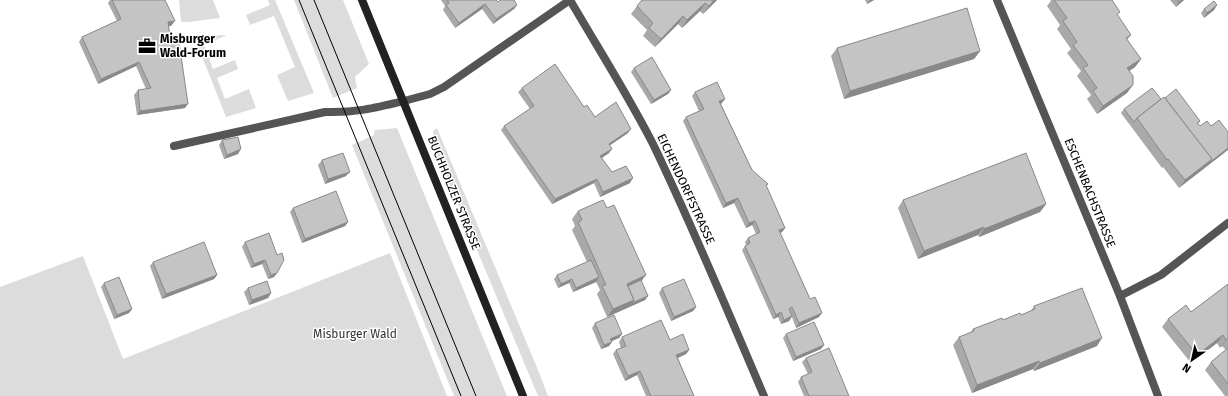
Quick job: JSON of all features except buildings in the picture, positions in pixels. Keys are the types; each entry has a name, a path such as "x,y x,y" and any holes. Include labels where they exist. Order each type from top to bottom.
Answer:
{"main road":[{"name":"BUCHHOLZER STRASSE","path":"362,0 523,396"}],"street":[{"path":"174,146 325,112 346,113 359,111 430,94 444,87 570,0"},
{"name":"EICHENDORFFSTRASSE","path":"570,0 627,96 652,144 720,292 764,396"},
{"name":"ESCHENBACHSTRASSE","path":"997,0 1120,296 1158,396"},
{"path":"1120,296 1161,275 1228,223"}],"green space":[{"path":"179,0 213,0 220,18 181,22"},
{"path":"268,0 275,0 314,93 288,101 277,75 295,67 274,16 250,25 246,15 270,5"},
{"path":"294,0 343,0 369,64 355,77 357,88 333,98"},
{"path":"227,35 204,45 213,69 235,60 238,69 217,78 225,99 249,89 256,108 226,117 194,36"},
{"path":"397,128 507,396 454,396 352,145 374,135 375,130"},
{"path":"437,128 548,396 538,396 434,147 433,131"},
{"name":"Misburger Wald","path":"390,253 447,396 0,396 0,287 83,256 123,359"}],"tram line":[{"path":"299,0 461,396"},
{"path":"314,0 476,396"}],"place":[{"name":"Misburger Wald-Forum","path":"147,46"}]}
